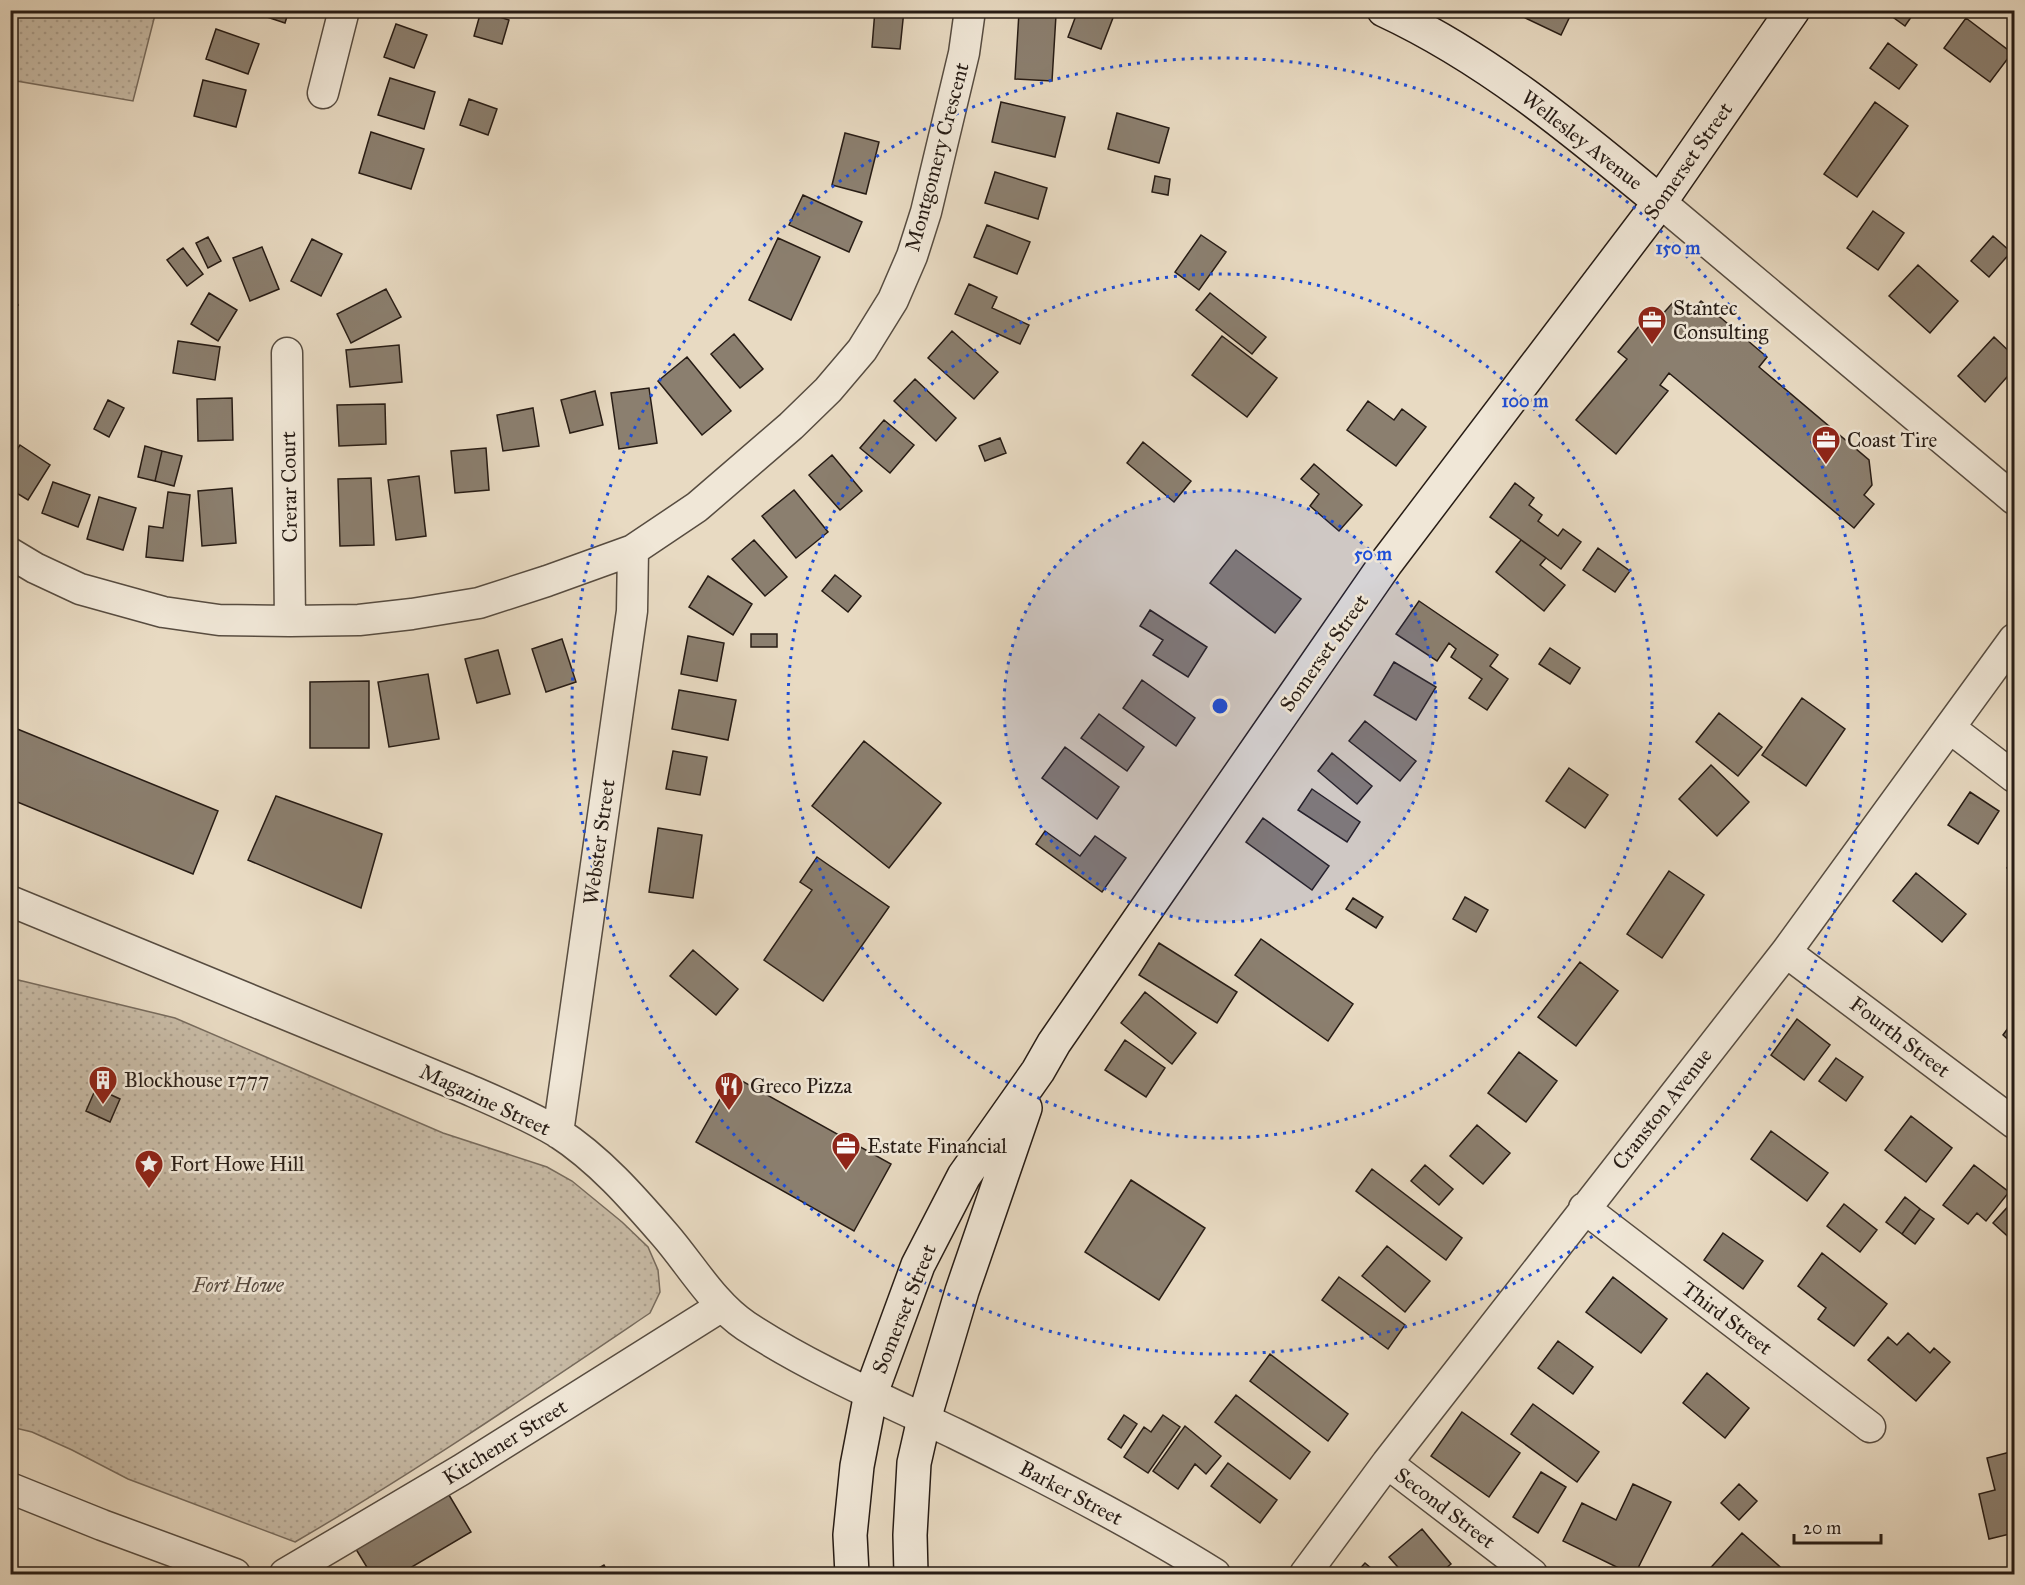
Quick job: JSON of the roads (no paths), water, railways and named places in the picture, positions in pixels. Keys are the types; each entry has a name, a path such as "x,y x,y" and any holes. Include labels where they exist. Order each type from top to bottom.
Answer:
{"main road":[{"name":"Wellesley Avenue","path":"1383,10 1418,26 1511,85 1570,128 1660,202"},
{"name":"Somerset Street","path":"852,1575 850,1535 857,1466 871,1393 918,1265 964,1176 1038,1071 1054,1042 1100,975 1386,563 1660,202 1793,10"},
{"name":"Somerset Street","path":"911,1575 910,1535 914,1463 924,1419 962,1291 1038,1071"}],"street":[{"path":"323,93 344,10"},
{"name":"Montgomery Crescent","path":"10,553 35,568 80,589 163,612 219,620 290,621 359,620 479,603 633,550 697,507 791,426 828,390 868,340 893,300 912,256 926,212 964,53 970,10"},
{"name":"Wellesley Avenue","path":"1660,202 2014,499"},
{"name":"Crerar Court","path":"287,353 290,621"},
{"name":"Webster Street","path":"558,1133 632,611 633,550"},
{"name":"Cranston Avenue","path":"1305,1575 1387,1463 1786,952 2014,639"},
{"path":"1950,728 2014,777"},
{"name":"Magazine Street","path":"10,901 467,1089 514,1109 558,1133 616,1181 638,1204 722,1306 744,1325 807,1362 924,1419"},
{"name":"Fourth Street","path":"1786,952 2014,1123"},
{"name":"Third Street","path":"1584,1208 1869,1427"},
{"name":"Kitchener Street","path":"285,1575 461,1470 722,1306"},
{"name":"Barker Street","path":"924,1419 1011,1461 1126,1522 1215,1575"},
{"name":"Second Street","path":"1387,1463 1532,1575"},
{"path":"10,1488 235,1575"}],"place":[{"name":"Stantec Consulting","path":"1652,346"},
{"name":"Coast Tire","path":"1826,466"},
{"name":"Blockhouse 1777","path":"103,1106"},
{"name":"Greco Pizza","path":"729,1112"},
{"name":"Estate Financial","path":"846,1172"},
{"name":"Fort Howe Hill","path":"149,1190"}],"park label":[{"name":"Fort Howe","path":"238,1285"}]}
